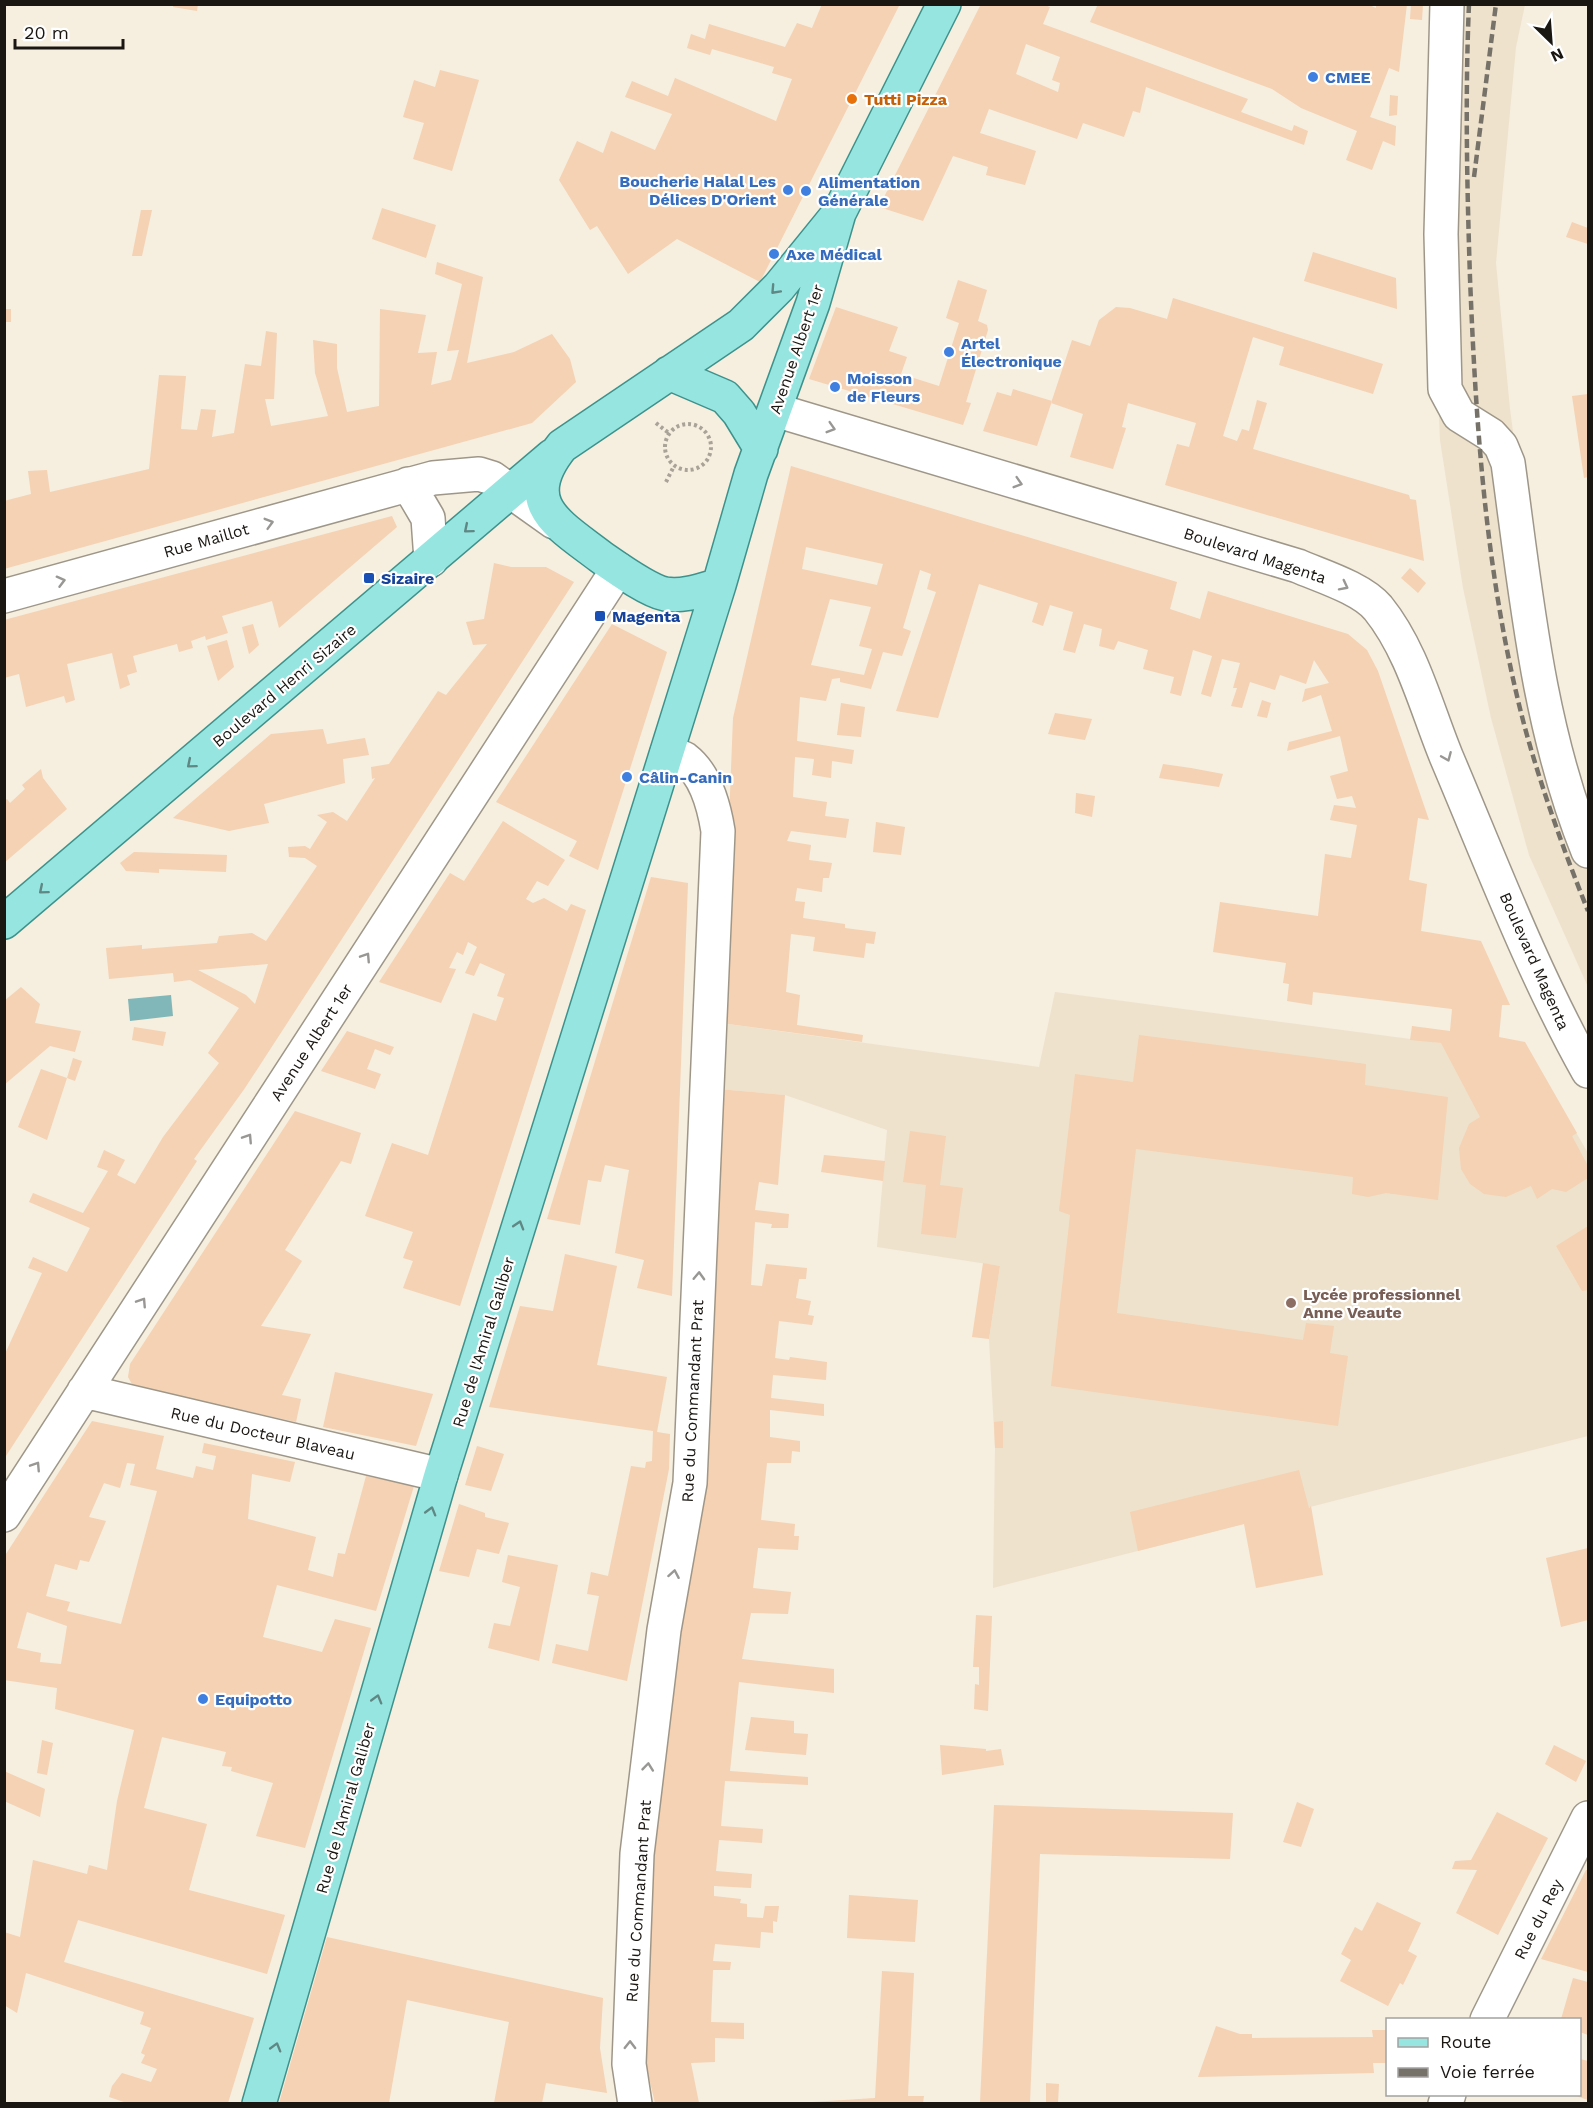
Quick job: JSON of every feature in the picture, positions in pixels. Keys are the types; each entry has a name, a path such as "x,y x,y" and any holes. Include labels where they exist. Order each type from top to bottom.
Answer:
{"main road":[{"name":"Avenue Albert 1er","path":"719,585 751,474 813,303 839,213 944,4"},
{"name":"Avenue Albert 1er","path":"562,446 741,325 779,287 839,213"},
{"path":"669,373 725,398 739,413 761,449"},
{"path":"562,446 543,476 543,497 554,522 618,569 664,594 690,593 719,585"},
{"name":"Boulevard Henri Sizaire","path":"4,922 562,446"},
{"name":"Rue de l'Amiral Galiber","path":"260,2103 441,1475 719,585"}],"street":[{"path":"1447,4 1441,234 1445,389 1459,415 1491,435 1501,446 1508,464 1530,629 1548,725 1573,813 1588,851"},
{"name":"Boulevard Magenta","path":"775,410 1298,566 1346,586 1376,606 1403,646 1424,703 1550,998 1588,1071"},
{"name":"Rue Maillot","path":"4,596 434,478 479,474 492,478 554,522"},
{"path":"408,484 428,518 431,560"},
{"name":"Avenue Albert 1er","path":"4,1515 618,569"},
{"name":"Rue du Commandant Prat","path":"635,2103 629,2064 637,1854 664,1630 690,1483 718,831 714,806 703,782 684,759 667,753"},
{"name":"Rue du Docteur Blaveau","path":"84,1391 441,1475"},
{"name":"Rue du Rey","path":"1488,2018 1588,1818"}],"path":[{"path":"682,425 702,429 711,441 707,461 695,470 674,466 665,447 670,434 682,425"},
{"path":"666,482 674,466"}],"shaded area":[{"path":"1437,5 1525,5 1516,47 1496,263 1510,409 1530,558 1555,681 1588,816 1588,987 1529,855 1491,718 1463,588 1440,440 1428,161"},
{"name":"Lycée professionnel Anne Veaute","path":"1055,992 1531,1055 1588,1153 1588,1436 993,1588 995,1448 989,1339 1000,1266 877,1247 887,1130 785,1095 718,1089 721,1023 1039,1067"}],"water":[{"path":"171,995 173,1016 130,1021 128,999"}],"building":[{"path":"174,4 198,4 197,11 173,7"},
{"path":"822,4 900,4 760,282 677,239 628,274 597,226 590,230 559,180 577,141 603,153 611,131 655,150 672,114 625,97 632,81 668,96 675,78 776,121 792,79 772,73 774,67 712,49 710,55 687,48 691,34 705,39 709,24 785,47 797,23 812,28"},
{"path":"981,4 1042,4 1050,7 1043,24 1248,99 1241,112 1292,131 1294,125 1308,131 1304,145 1146,87 1140,113 1133,111 1124,137 1083,123 1077,139 989,109 980,133 1036,151 1025,185 986,175 988,167 953,156 923,221 879,207","holes":["1026,44 1060,57 1052,80 1060,83 1058,92 1016,74"]},
{"name":"CMEE","path":"1098,4 1367,4 1376,8 1376,4 1407,4 1399,72 1389,68 1370,117 1396,126 1395,146 1383,141 1372,170 1346,160 1357,131 1301,108 1272,89 1090,22"},
{"path":"1411,4 1423,4 1422,20 1410,19"},
{"path":"440,70 479,80 452,171 413,159 424,123 403,117 414,80 435,87"},
{"path":"1390,95 1398,96 1397,115 1389,116"},
{"path":"382,208 436,225 426,258 372,239"},
{"path":"141,210 152,210 142,256 132,256"},
{"path":"1572,222 1588,228 1588,244 1566,237"},
{"path":"1313,252 1396,278 1397,309 1304,281"},
{"path":"437,262 483,277 467,363 514,352 552,334 570,359 576,382 532,423 4,569 4,501 31,494 28,471 47,470 50,492 149,469 159,375 186,376 181,429 197,430 201,409 216,410 212,437 234,433 245,364 261,366 266,331 277,333 274,399 265,399 271,426 328,416 315,373 313,340 337,344 337,368 347,412 379,406 380,309 426,315 418,353 437,352 431,385 451,380 459,350 447,351 462,284 435,274"},
{"path":"958,280 987,290 978,321 987,325 988,330 966,402 971,403 963,425 809,379 836,307 898,327 889,351 907,357 901,374 939,386 959,323 946,318"},
{"path":"1173,298 1383,364 1373,394 1279,365 1284,347 1253,337 1223,436 1237,441 1242,429 1249,431 1257,400 1267,403 1253,449 1409,495 1410,499 1416,500 1424,561 1165,485 1177,444 1189,447 1196,423 1128,403 1122,427 1126,428 1113,469 1070,457 1083,414 1051,403 1072,340 1090,346 1099,320 1116,307 1130,308 1167,319"},
{"path":"4,309 11,309 11,322 4,322"},
{"path":"1013,389 1052,401 1037,446 983,431 997,392 1011,396"},
{"path":"1588,394 1588,477 1584,478 1572,396"},
{"path":"791,466 1177,582 1170,609 1200,619 1208,591 1348,634 1367,650 1378,671 1429,820 1418,818 1409,880 1427,884 1421,931 1481,941 1510,1005 1502,1005 1499,1037 1525,1042 1577,1133 1572,1136 1588,1166 1588,1178 1566,1192 1552,1189 1537,1199 1531,1186 1506,1197 1484,1194 1470,1184 1461,1169 1459,1148 1469,1124 1480,1117 1441,1043 1410,1040 1412,1026 1450,1031 1452,1009 1313,992 1312,1005 1287,1001 1289,984 1283,983 1286,963 1213,952 1220,902 1318,916 1325,854 1351,858 1357,825 1330,820 1334,805 1356,808 1352,796 1337,799 1330,776 1348,771 1340,736 1287,751 1289,742 1332,731 1321,695 1302,702 1305,689 1329,683 1314,660 1306,684 1280,675 1275,690 1250,682 1242,708 1231,706 1237,688 1233,688 1240,663 1222,659 1211,697 1201,694 1212,656 1193,650 1181,696 1170,693 1174,677 1143,669 1148,650 1118,641 1114,650 1099,646 1102,629 1084,624 1075,653 1063,650 1073,612 1050,605 1043,626 1032,622 1038,603 979,584 938,718 896,711 936,592 927,589 931,574 920,570 903,628 911,631 902,656 883,652 871,689 840,682 840,678 832,679 826,701 800,697 797,741 854,750 852,764 832,761 831,778 812,775 814,759 795,757 793,797 827,802 825,816 849,819 846,838 791,831 787,841 811,845 809,860 832,863 829,878 823,878 822,892 797,888 795,901 805,902 803,918 845,924 845,928 876,932 874,944 866,943 864,958 813,951 815,937 791,934 786,992 800,995 797,1025 863,1035 862,1042 721,1023 733,718","holes":["806,547 883,564 877,585 802,569","830,599 871,607 859,646 872,649 864,675 811,665"]},
{"path":"392,516 397,527 279,628 272,601 222,616 228,633 206,640 205,636 191,641 193,648 179,652 177,644 133,656 137,672 127,675 130,685 120,689 112,653 67,664 75,700 66,703 64,696 26,707 19,674 4,678 4,620"},
{"path":"494,563 511,567 546,567 574,582 245,1088 194,1159 197,1161 4,1459 4,1356 42,1273 28,1268 33,1257 67,1272 90,1228 29,1202 33,1193 83,1213 108,1171 97,1167 104,1150 125,1160 117,1175 135,1184 163,1137 219,1063 208,1053 239,1008 190,980 174,982 173,973 109,979 106,948 142,945 142,949 217,943 219,936 252,933 266,941 317,866 305,858 289,857 288,847 305,846 310,849 327,822 317,815 333,812 347,821 375,778 372,779 371,767 389,764 438,691 446,695 487,644 473,645 466,622 484,619","holes":["268,964 255,1004 246,995 198,970"]},
{"path":"1410,568 1426,583 1418,593 1401,578"},
{"path":"253,624 259,645 249,654 242,627"},
{"path":"612,624 667,652 598,870 569,856 577,841 496,802"},
{"path":"227,640 234,667 218,681 207,646"},
{"path":"1262,700 1271,703 1267,718 1257,716"},
{"path":"841,703 865,707 861,737 837,735"},
{"path":"1055,713 1092,719 1085,740 1048,734"},
{"path":"323,729 327,744 365,738 369,755 343,759 345,783 264,804 269,823 229,831 173,818 271,734"},
{"path":"1163,764 1223,774 1219,787 1159,778"},
{"path":"41,769 43,778 67,809 4,863 4,801 7,799 10,803 25,789 22,785"},
{"path":"1076,793 1095,796 1092,817 1075,813"},
{"path":"503,821 565,860 548,886 537,881 526,899 533,903 544,898 567,911 571,904 586,910 460,1306 403,1288 413,1261 403,1258 413,1232 365,1216 392,1143 428,1155 473,1013 496,1021 504,998 497,996 505,974 480,963 474,976 465,973 477,947 468,942 463,955 457,952 449,968 456,969 441,1003 379,982 450,873 464,881"},
{"path":"876,822 905,827 901,855 873,852"},
{"path":"134,852 227,855 226,872 159,869 159,873 126,871 120,863"},
{"path":"651,877 688,883 672,1296 637,1288 644,1260 615,1253 629,1170 605,1165 601,1182 588,1180 580,1225 547,1219"},
{"path":"21,987 40,1004 35,1023 81,1031 75,1052 50,1046 4,1085 4,1001"},
{"path":"134,1027 166,1032 163,1046 132,1040"},
{"path":"347,1031 394,1047 390,1055 375,1049 367,1069 381,1074 375,1089 321,1071"},
{"path":"1139,1035 1366,1064 1365,1085 1448,1097 1438,1200 1386,1193 1368,1197 1352,1194 1353,1177 1136,1149 1117,1313 1303,1340 1306,1323 1334,1326 1330,1353 1348,1356 1338,1426 1051,1386 1070,1215 1059,1211 1075,1074 1133,1082"},
{"path":"73,1058 82,1061 75,1081 67,1078"},
{"path":"41,1069 67,1078 47,1140 18,1127"},
{"path":"718,1089 785,1095 778,1185 759,1182 755,1210 789,1214 788,1228 771,1228 772,1224 755,1222 751,1285 762,1286 766,1264 807,1268 806,1279 799,1279 796,1298 811,1301 808,1315 814,1316 812,1325 779,1321 775,1358 789,1360 790,1357 827,1362 826,1380 773,1375 771,1398 824,1404 824,1416 770,1410 770,1437 800,1441 800,1452 792,1451 791,1463 767,1463 761,1520 795,1524 794,1536 799,1536 798,1550 758,1548 753,1588 791,1592 788,1614 751,1613 742,1659 834,1669 834,1693 739,1682 730,1771 808,1777 808,1785 725,1781 721,1826 763,1829 762,1843 719,1840 716,1871 752,1874 751,1888 714,1886 714,1896 741,1899 740,1903 747,1904 747,1917 763,1918 765,1906 779,1906 777,1922 773,1921 773,1933 761,1932 760,1948 715,1944 713,1961 731,1962 730,1970 713,1970 711,2022 744,2023 744,2039 715,2038 715,2062 691,2063 699,2103 655,2103 645,2061 647,1925"},
{"path":"295,1111 361,1133 351,1164 341,1161 285,1250 302,1261 261,1326 311,1334 282,1395 301,1399 296,1422 133,1386 128,1377 130,1364"},
{"path":"910,1131 946,1136 940,1185 963,1188 956,1238 921,1234 926,1185 903,1182"},
{"path":"824,1155 885,1161 883,1181 821,1172"},
{"path":"1588,1226 1588,1290 1582,1291 1556,1246"},
{"path":"565,1254 617,1266 597,1365 667,1377 657,1432 670,1434 669,1469 627,1681 552,1663 556,1644 588,1651 599,1596 587,1594 591,1572 608,1576 631,1466 645,1468 646,1462 652,1461 653,1431 489,1407 520,1306 553,1311"},
{"path":"983,1263 1000,1266 989,1339 972,1337"},
{"path":"335,1372 433,1394 416,1446 323,1427"},
{"path":"92,1421 164,1436 156,1469 193,1478 196,1466 213,1470 216,1456 202,1453 204,1443 295,1462 290,1482 252,1474 248,1519 316,1537 308,1570 333,1577 338,1553 345,1554 366,1476 414,1486 376,1611 277,1585 263,1637 322,1652 335,1619 371,1628 305,1848 256,1836 273,1783 231,1771 232,1767 222,1766 226,1752 162,1737 144,1808 207,1824 189,1890 285,1915 267,1974 78,1920 64,1962 254,2018 228,2103 127,2103 109,2097 112,2086 122,2073 151,2082 157,2069 141,2063 145,2055 141,2053 151,2028 140,2024 144,2012 26,1973 17,2013 4,2005 4,1932 20,1937 33,1860 87,1874 89,1865 107,1870 117,1801 134,1730 55,1709 57,1688 4,1680 4,1557","holes":["127,1463 135,1464 130,1485 157,1491 121,1624 67,1611 70,1602 46,1596 55,1564 77,1570 80,1560 89,1562 106,1521 89,1517 104,1483 120,1488","27,1612 67,1626 61,1664 40,1662 41,1653 17,1648"]},
{"path":"1003,1421 1003,1448 995,1448 994,1422"},
{"path":"477,1446 504,1454 491,1491 465,1485"},
{"path":"1299,1470 1309,1508 1311,1506 1323,1575 1256,1588 1244,1524 1138,1551 1130,1512"},
{"path":"459,1504 485,1513 485,1517 509,1523 499,1554 477,1549 469,1577 439,1571"},
{"path":"1588,1548 1588,1620 1561,1627 1546,1558"},
{"path":"508,1555 558,1565 539,1661 488,1648 494,1623 510,1626 520,1587 502,1582"},
{"path":"976,1615 992,1616 988,1711 974,1709 975,1684 979,1685 979,1667 973,1667"},
{"path":"751,1717 794,1721 794,1733 808,1734 806,1755 745,1750"},
{"path":"42,1740 53,1743 47,1775 37,1773"},
{"path":"940,1745 986,1749 986,1751 1001,1749 1004,1765 942,1775"},
{"path":"1554,1745 1586,1761 1576,1782 1545,1764"},
{"path":"4,1771 45,1789 40,1817 4,1801"},
{"path":"1297,1802 1314,1809 1301,1847 1283,1842"},
{"path":"994,1805 1233,1813 1230,1859 1040,1854 1030,2103 980,2103"},
{"path":"1497,1812 1548,1838 1498,1935 1456,1913 1477,1870 1452,1869 1455,1861 1471,1860"},
{"path":"1588,1870 1588,1972 1541,1959"},
{"path":"849,1895 918,1900 915,1942 847,1938"},
{"path":"1377,1902 1421,1923 1408,1951 1417,1956 1403,1985 1400,1983 1388,2006 1340,1981 1351,1960 1341,1954 1355,1927 1362,1931"},
{"path":"327,1937 603,1998 600,2048 607,2093 546,2083 542,2103 494,2103 509,2022 407,2000 389,2103 279,2103"},
{"path":"882,1971 914,1973 908,2096 924,2096 923,2103 796,2103 875,2098"},
{"path":"1573,1978 1588,1982 1588,2035 1581,2032 1581,2018 1561,2018"},
{"path":"1216,2026 1240,2034 1252,2034 1252,2038 1373,2037 1372,2030 1386,2030 1386,2063 1373,2063 1374,2073 1198,2077"},
{"path":"1581,2059 1588,2061 1588,2100 1576,2096 1581,2096"},
{"path":"1046,2083 1059,2084 1058,2103 1046,2103"}],"railway":[{"path":"1469,4 1467,141 1470,278 1480,448 1492,561 1512,673 1525,728 1554,820 1588,911"},
{"path":"1474,177 1496,4"}],"place":[{"name":"CMEE","path":"1313,77"},
{"name":"Tutti Pizza","path":"852,99"},
{"name":"Boucherie Halal Les Délices D'Orient","path":"788,190"},
{"name":"Alimentation Générale","path":"806,191"},
{"name":"Axe Médical","path":"774,254"},
{"name":"Artel Électronique","path":"949,352"},
{"name":"Moisson de Fleurs","path":"835,387"},
{"name":"Sizaire","path":"369,578"},
{"name":"Magenta","path":"600,616"},
{"name":"Câlin-Canin","path":"627,777"},
{"name":"Lycée professionnel Anne Veaute","path":"1291,1303"},
{"name":"Equipotto","path":"203,1699"}]}
